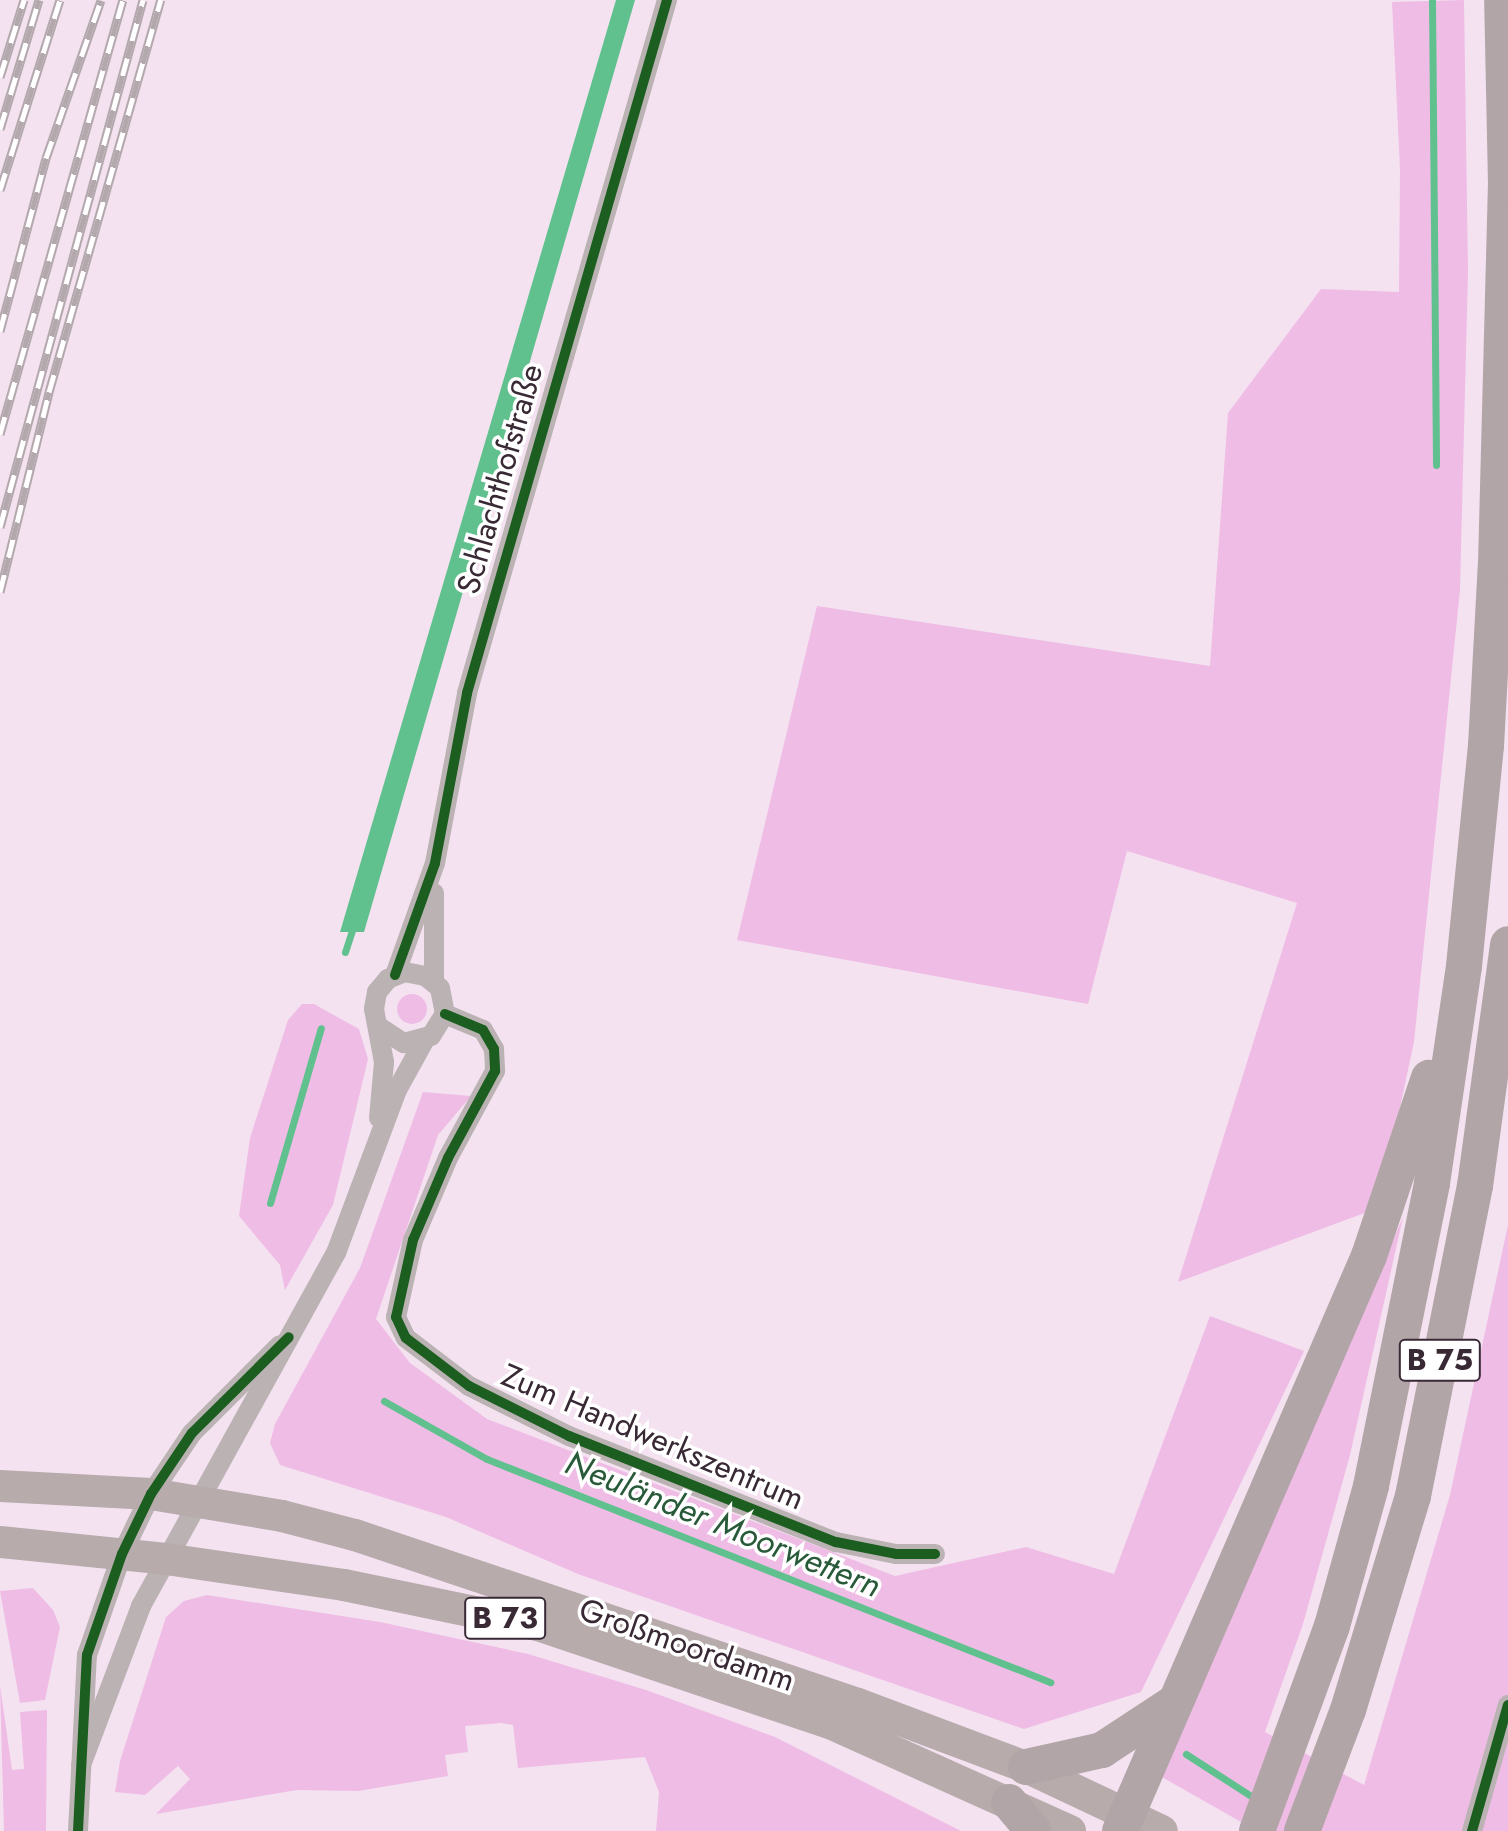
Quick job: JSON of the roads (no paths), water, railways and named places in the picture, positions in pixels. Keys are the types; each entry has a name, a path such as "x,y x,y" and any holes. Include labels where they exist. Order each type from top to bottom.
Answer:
{"highway":[{"name":"B 75","path":"1257,1831 1332,1626 1371,1486 1432,1183 1464,966 1486,746 1496,564 1506,184 1502,0"},
{"name":"B 75","path":"1302,1831 1327,1766 1413,1496 1475,1186 1508,944"},
{"name":"B 75","path":"1124,1822 1369,1256 1464,966"},
{"path":"1026,1767 1102,1750 1177,1701"},
{"path":"1009,1802 1033,1831"}],"main road":[{"name":"B 73","path":"0,1486 89,1487 151,1494"},
{"name":"Großmoordamm","path":"151,1494 282,1516 431,1558 828,1693 1026,1767 1124,1822 1162,1831"},
{"name":"B 73","path":"0,1542 122,1554"},
{"name":"Großmoordamm","path":"122,1554 344,1585 581,1637 832,1724 1070,1831"}],"street":[{"name":"Schlachthofstraße","path":"376,1142 384,1062 374,1009 377,992 395,975 435,863 475,662 667,0"},
{"name":"Schlachthofstraße","path":"81,1765 118,1660 166,1559 336,1253 376,1142 424,1041 438,1030 445,1014 444,996 434,981 435,863"},
{"path":"395,975 416,972 434,981"},
{"name":"Zum Handwerkszentrum","path":"445,1014 483,1030 494,1049 495,1071 448,1158 413,1240 396,1317 406,1338 469,1386 569,1436 836,1542 896,1554 935,1554"},
{"path":"379,1027 404,1043 424,1041"},
{"name":"Schlachthofstraße","path":"78,1831 87,1655 122,1554 151,1494 209,1412 289,1337"},
{"path":"1472,1831 1508,1705"}],"waterway":[{"path":"1432,0 1436,465"},
{"name":"Neuländer Moorwettern","path":"345,952 354,924"},
{"name":"Neuländer Moorwettern","path":"270,1203 321,1028"},
{"name":"Neuländer Moorwettern","path":"384,1401 487,1459 1050,1682"},
{"name":"Neuländer Moorwettern","path":"1186,1754 1257,1800"}],"railway":[{"path":"0,77 24,0"},
{"path":"0,129 39,0"},
{"path":"0,190 60,0"},
{"path":"0,331 46,158 101,0"},
{"path":"0,434 123,0"},
{"path":"0,527 143,0"},
{"path":"0,592 49,392 161,0"}]}
